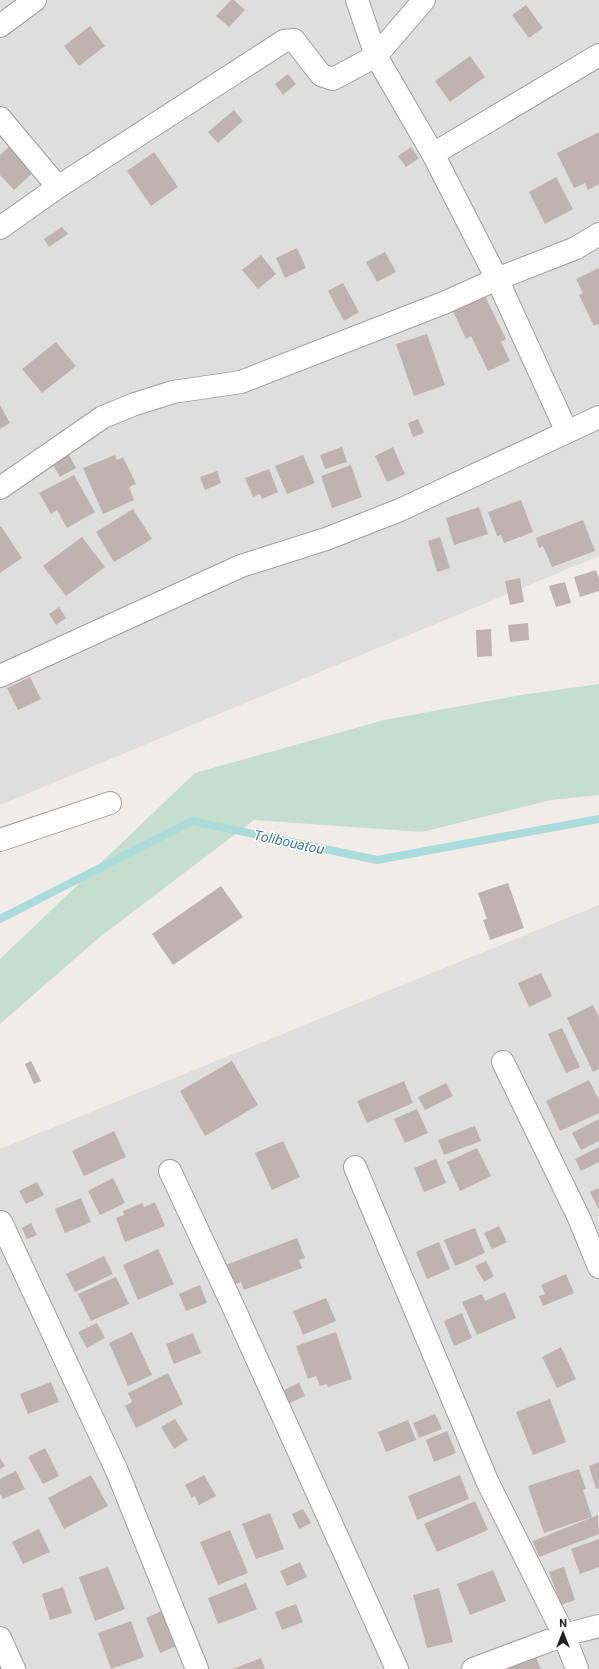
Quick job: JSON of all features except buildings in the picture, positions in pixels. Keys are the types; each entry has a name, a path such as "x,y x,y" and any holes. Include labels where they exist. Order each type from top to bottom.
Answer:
{"street":[{"path":"0,26 35,0"},
{"path":"357,0 376,56 433,154 497,279 567,432"},
{"path":"0,228 58,187 284,41 294,40 321,75 333,79 376,56 424,0"},
{"path":"433,154 599,55"},
{"path":"0,118 58,187"},
{"path":"0,488 109,414 173,392 241,382 446,302 497,279 576,248 599,234"},
{"path":"0,676 241,566 326,539 400,510 599,417"},
{"path":"0,840 110,802"},
{"path":"503,1062 579,1218 599,1267"},
{"path":"355,1167 488,1483 564,1635 576,1669"},
{"path":"170,1171 232,1304 397,1669"},
{"path":"1,1222 117,1471 197,1669"},
{"path":"473,1669 564,1635 599,1626"},
{"path":"0,1638 14,1669"}],"shaded area":[{"path":"0,0 599,0 599,556 0,805"},
{"path":"599,905 599,1669 0,1669 0,1149"}],"green space":[{"path":"599,684 599,795 551,800 422,832 254,820 101,936 0,1024 0,959 195,773 384,720 521,695"}],"waterway":[{"name":"Tolibouatou","path":"0,919 192,821 377,860 599,819"}]}
